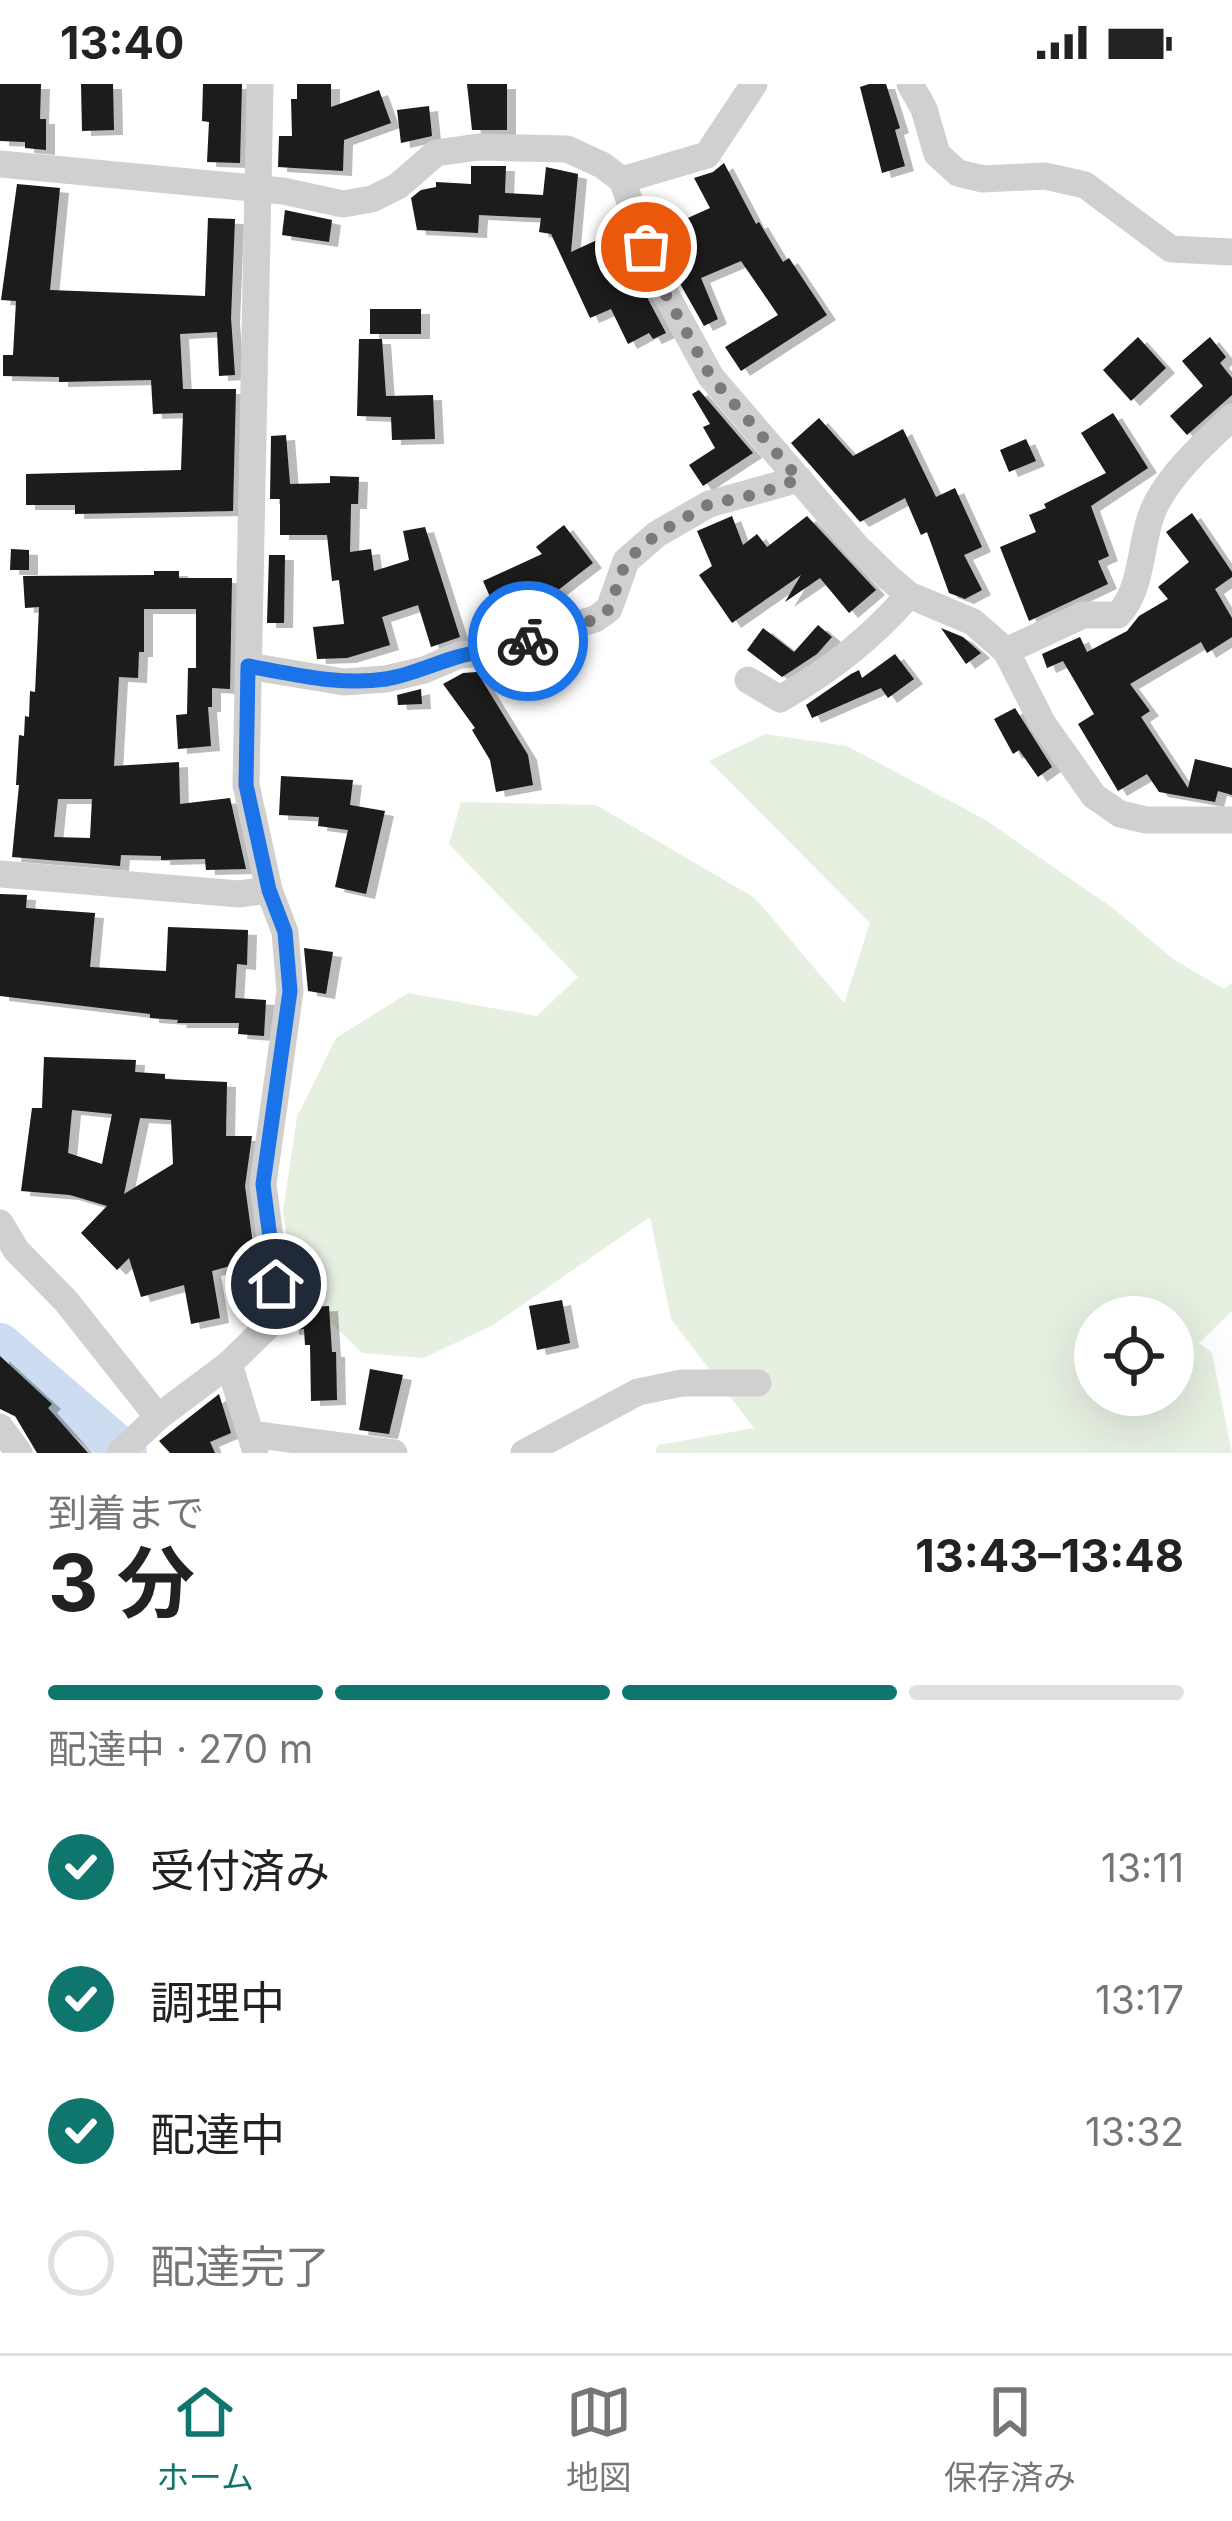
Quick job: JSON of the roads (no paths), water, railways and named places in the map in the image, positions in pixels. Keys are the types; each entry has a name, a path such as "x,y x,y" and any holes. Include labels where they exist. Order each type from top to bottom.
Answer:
{"street":[{"path":"120,1453 268,1326 276,1284 263,1184 290,991 285,932 269,890 246,785 260,84"},
{"path":"622,181 707,155 754,84"},
{"path":"910,84 924,109 938,154 958,173 983,178 1045,176 1085,185 1171,249 1232,252"},
{"path":"0,164 283,191 343,204 372,199 398,186 436,153 478,147 567,149 602,165 622,181 658,280 711,377 857,547 909,595 973,622 1006,652 1043,724 1094,796 1120,814 1146,820 1232,820"},
{"path":"1006,652 1083,615 1118,615 1133,599 1143,538 1158,501 1186,461 1232,417"},
{"path":"248,666 344,682 386,679 459,656 501,652 596,619 609,609 626,561 657,534 709,504 799,479"},
{"path":"748,680 780,699 821,676 874,634 909,595"},
{"path":"0,874 239,894 269,890"},
{"path":"0,1223 16,1250 66,1301 150,1424"},
{"path":"229,1364 253,1444 394,1453"},
{"path":"524,1453 638,1392 682,1383 758,1383"},
{"path":"0,1427 19,1453"}],"waterway":[{"path":"0,1344 126,1453"}]}
